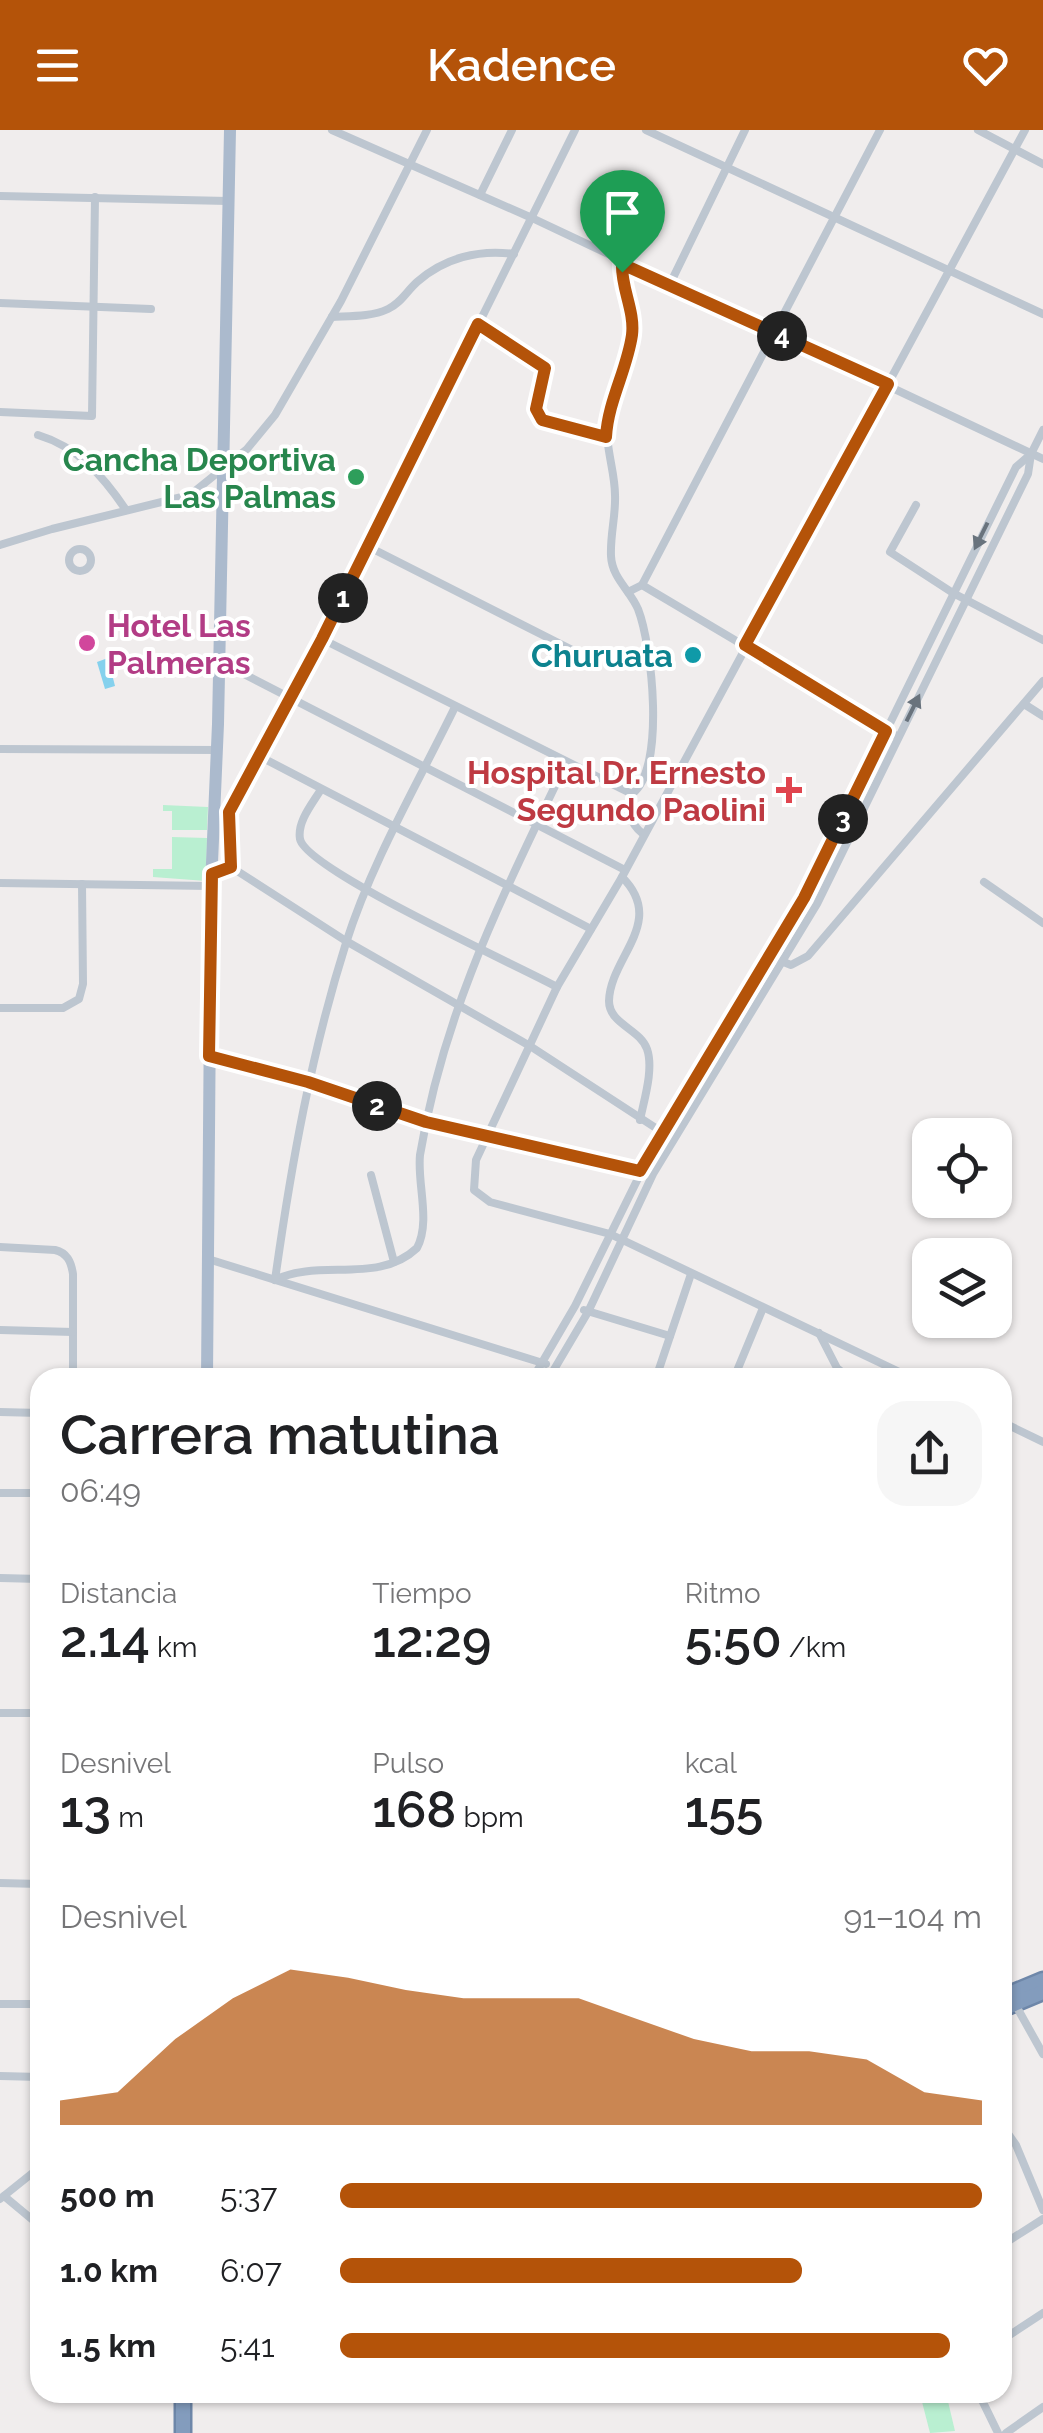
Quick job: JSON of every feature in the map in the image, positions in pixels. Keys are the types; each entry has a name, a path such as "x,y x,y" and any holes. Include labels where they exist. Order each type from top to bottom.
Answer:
{"highway":[{"path":"1012,2000 1043,1980"},
{"path":"1012,2001 1043,1992"},
{"path":"183,2433 184,2403"}],"main road":[{"path":"207,1368 211,880 218,750 230,130"}],"street":[{"path":"332,130 532,218 622,264 888,384 1043,460"},
{"path":"0,545 190,495 247,449 275,415 332,317 427,130"},
{"path":"480,195 512,130"},
{"path":"231,867 229,812 369,547 576,130"},
{"path":"646,130 1043,314"},
{"path":"670,284 744,130"},
{"path":"628,592 642,585 880,130"},
{"path":"978,130 1043,164"},
{"path":"891,1368 623,1239 494,1204 474,1190 476,1160 558,987 1026,130"},
{"path":"0,196 228,201"},
{"path":"0,412 92,416 95,197"},
{"path":"332,317 386,310 399,303 427,275 465,256 496,251 514,254"},
{"path":"622,264 632,333 606,437 615,493 611,562 643,626 652,705 647,764 638,790 632,794 629,812 632,825 643,834"},
{"path":"0,303 151,309"},
{"path":"478,324 545,368 536,409 542,420 606,437"},
{"path":"208,1258 555,1367 588,1312 674,1139 816,904 1028,474 1031,454 1043,430"},
{"path":"38,435 68,446 110,487 126,510"},
{"path":"539,1368 575,1306 661,1132 804,898 1016,468 1031,454"},
{"path":"916,506 890,552 953,593 1043,640"},
{"path":"369,547 596,662"},
{"path":"642,585 898,738"},
{"path":"322,639 632,794"},
{"path":"241,665 238,671 623,874 634,894 638,928 609,1002 614,1014 640,1037 648,1050 640,1120"},
{"path":"771,957 783,964 800,963 808,956 1043,682"},
{"path":"1024,704 1043,716"},
{"path":"275,1280 308,1082 346,941 394,828 455,707"},
{"path":"0,749 218,750"},
{"path":"259,756 590,928"},
{"path":"275,1280 294,1271 361,1270 394,1262 410,1254 422,1239 418,1175 426,1122 457,1004 506,885 566,762"},
{"path":"320,790 302,823 300,838 305,850 366,892 558,987"},
{"path":"216,809 229,824"},
{"path":"231,867 346,941 530,1046 674,1139"},
{"path":"0,883 211,880 231,867"},
{"path":"984,882 1043,923"},
{"path":"0,1008 63,1008 79,999 83,984 82,884"},
{"path":"209,1056 308,1082 426,1122 640,1171"},
{"path":"371,1174 394,1262"},
{"path":"0,1247 63,1252 73,1274 73,1368"},
{"path":"659,1368 691,1274"},
{"path":"575,1306 670,1336"},
{"path":"738,1368 763,1308"},
{"path":"0,1330 73,1332"},
{"path":"819,1333 837,1368"},
{"path":"0,1412 30,1413"},
{"path":"1012,1427 1043,1442"},
{"path":"0,1493 30,1493"},
{"path":"0,1578 30,1580"},
{"path":"0,1713 30,1713"},
{"path":"0,1883 30,1884"},
{"path":"0,2004 30,2004"},
{"path":"1012,2010 1043,2054"},
{"path":"0,2076 30,2078"},
{"path":"1012,2139 1043,2210"},
{"path":"30,2174 2,2197 30,2218"},
{"path":"1012,2239 1043,2219"},
{"path":"1012,2333 1043,2313"},
{"path":"983,2403 998,2433"},
{"path":"1006,2433 1043,2407"}],"green space":[{"path":"163,805 208,807 207,830 172,830 172,811 163,811"},
{"path":"172,837 207,838 206,881 153,877 153,869 172,869"},
{"path":"922,2403 948,2403 955,2431 930,2433"}],"water":[{"path":"108,658 115,686 105,689 97,662"}],"place":[{"name":"Cancha Deportiva Las Palmas","path":"356,477"},
{"name":"Hotel Las Palmeras","path":"87,643"},
{"name":"Churuata","path":"693,655"},
{"name":"Hospital Dr. Ernesto Segundo Paolini","path":"789,790"}],"route":[{"path":"622,264 888,384 745,645 886,731 804,898 640,1171 426,1122 308,1082 209,1056 212,874 231,867 229,812 369,547 478,324 545,368 536,409 542,420 606,437 632,333 622,272 622,264"}]}
